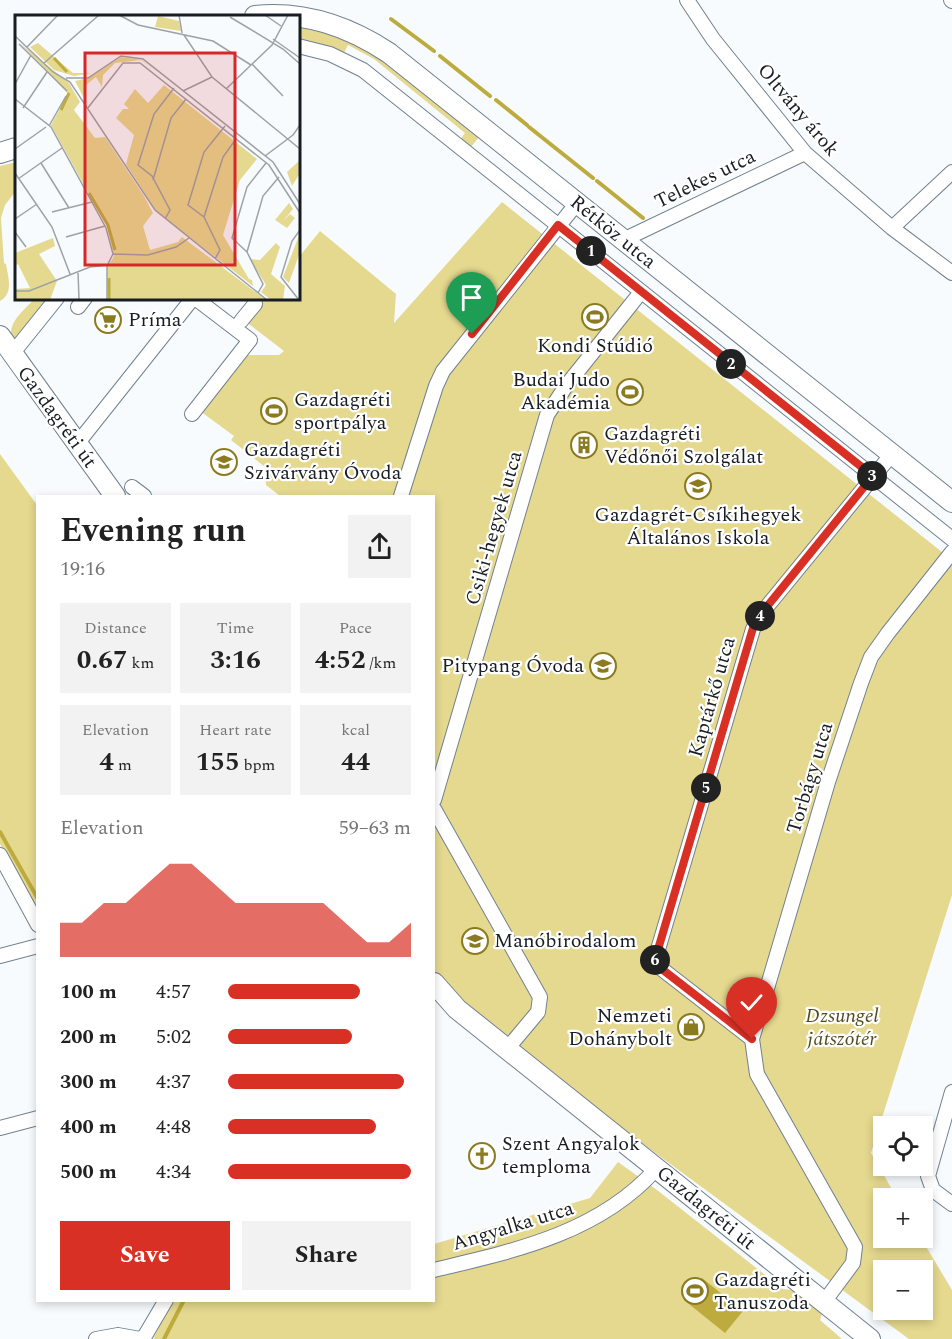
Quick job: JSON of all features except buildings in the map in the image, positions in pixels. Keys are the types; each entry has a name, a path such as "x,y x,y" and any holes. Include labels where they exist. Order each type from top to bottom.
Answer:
{"street":[{"name":"Oltvány árok","path":"687,0 714,39 805,153 892,228 952,273"},
{"name":"Rétköz utca","path":"300,17 328,22 366,38 389,53 952,502"},
{"name":"Rétköz utca","path":"300,46 330,54 363,70 952,539"},
{"path":"0,153 15,148"},
{"name":"Telekes utca","path":"623,240 805,153"},
{"path":"0,163 15,158"},
{"path":"892,228 952,172"},
{"path":"401,495 436,386 443,371 577,202"},
{"name":"Csiki-hegyek utca","path":"435,797 547,415 566,386 641,292"},
{"path":"12,354 55,300"},
{"path":"77,444 192,300"},
{"path":"192,414 250,340 197,300"},
{"path":"241,321 255,304"},
{"name":"Gazdagréti út","path":"0,336 77,444 123,492"},
{"path":"873,476 892,454"},
{"name":"Kaptárkő utca","path":"752,1039 654,963 753,628 765,609 873,476"},
{"path":"123,492 139,495"},
{"name":"Torbágy utca","path":"824,1302 853,1263 855,1247 757,1074 752,1039 828,782 872,657 952,552"},
{"path":"435,811 540,997 538,1012 507,1049"},
{"path":"0,855 36,921"},
{"path":"0,956 36,947"},
{"name":"Gazdagréti út","path":"435,984 458,1009 507,1049 870,1339"},
{"path":"952,1092 929,1169 929,1183 933,1190 952,1204"},
{"path":"0,1128 36,1119"},
{"name":"Angyalka utca","path":"435,1270 578,1228 636,1191 656,1169"},
{"path":"96,1339 118,1335 142,1339 165,1302"}],"green space":[{"path":"300,23 360,43 480,136 470,148 460,140 465,133 374,59 348,45 344,53 300,39"},
{"path":"15,162 15,192 5,205 1,218 4,263 9,289 0,301 0,166"},
{"name":"Dzsungel játszótér","path":"502,202 952,560 952,895 883,1116 873,1116 871,1153 873,1176 884,1176 891,1188 873,1188 873,1248 927,1248 952,1290 952,1339 909,1339 883,1320 933,1320 933,1260 873,1260 873,1313 455,1006 435,974 435,495 279,495 266,485 265,467 231,440 234,436 200,411 244,355 279,355 284,351 245,321 263,300 300,300 300,256 320,231 396,294 394,323"},
{"path":"33,300 47,300 17,338 12,339 12,327 21,312"},
{"path":"0,454 36,504 36,910 0,844"},
{"path":"618,1162 783,1289 792,1290 822,1314 820,1320 842,1339 153,1339 172,1302 435,1302 435,1244 590,1198"}],"shaded area":[{"path":"702,1278 743,1311 725,1333 684,1300"}],"waterway":[{"path":"391,19 434,51"},
{"path":"440,56 490,96"},
{"path":"496,100 527,125"},
{"path":"529,127 593,178"},
{"path":"597,181 643,218"},
{"path":"0,832 36,895"},
{"path":"164,1339 183,1302"}],"place":[{"name":"Kondi Stúdió","path":"595,317"},
{"name":"Príma","path":"108,320"},
{"name":"Budai Judo Akadémia","path":"630,392"},
{"name":"Gazdagréti sportpálya","path":"274,411"},
{"name":"Gazdagréti Védőnői Szolgálat","path":"584,445"},
{"name":"Gazdagréti Szivárvány Óvoda","path":"224,462"},
{"name":"Gazdagrét-Csíkihegyek Általános Iskola","path":"698,486"},
{"name":"Pitypang Óvoda","path":"603,666"},
{"name":"Manóbirodalom","path":"475,941"},
{"name":"Nemzeti Dohánybolt","path":"691,1027"},
{"name":"Szent Angyalok temploma","path":"482,1156"},
{"name":"Gazdagréti Tanuszoda","path":"695,1291"}],"route":[{"path":"472,334 558,225 873,476 765,609 753,628 654,963 752,1039"}]}
